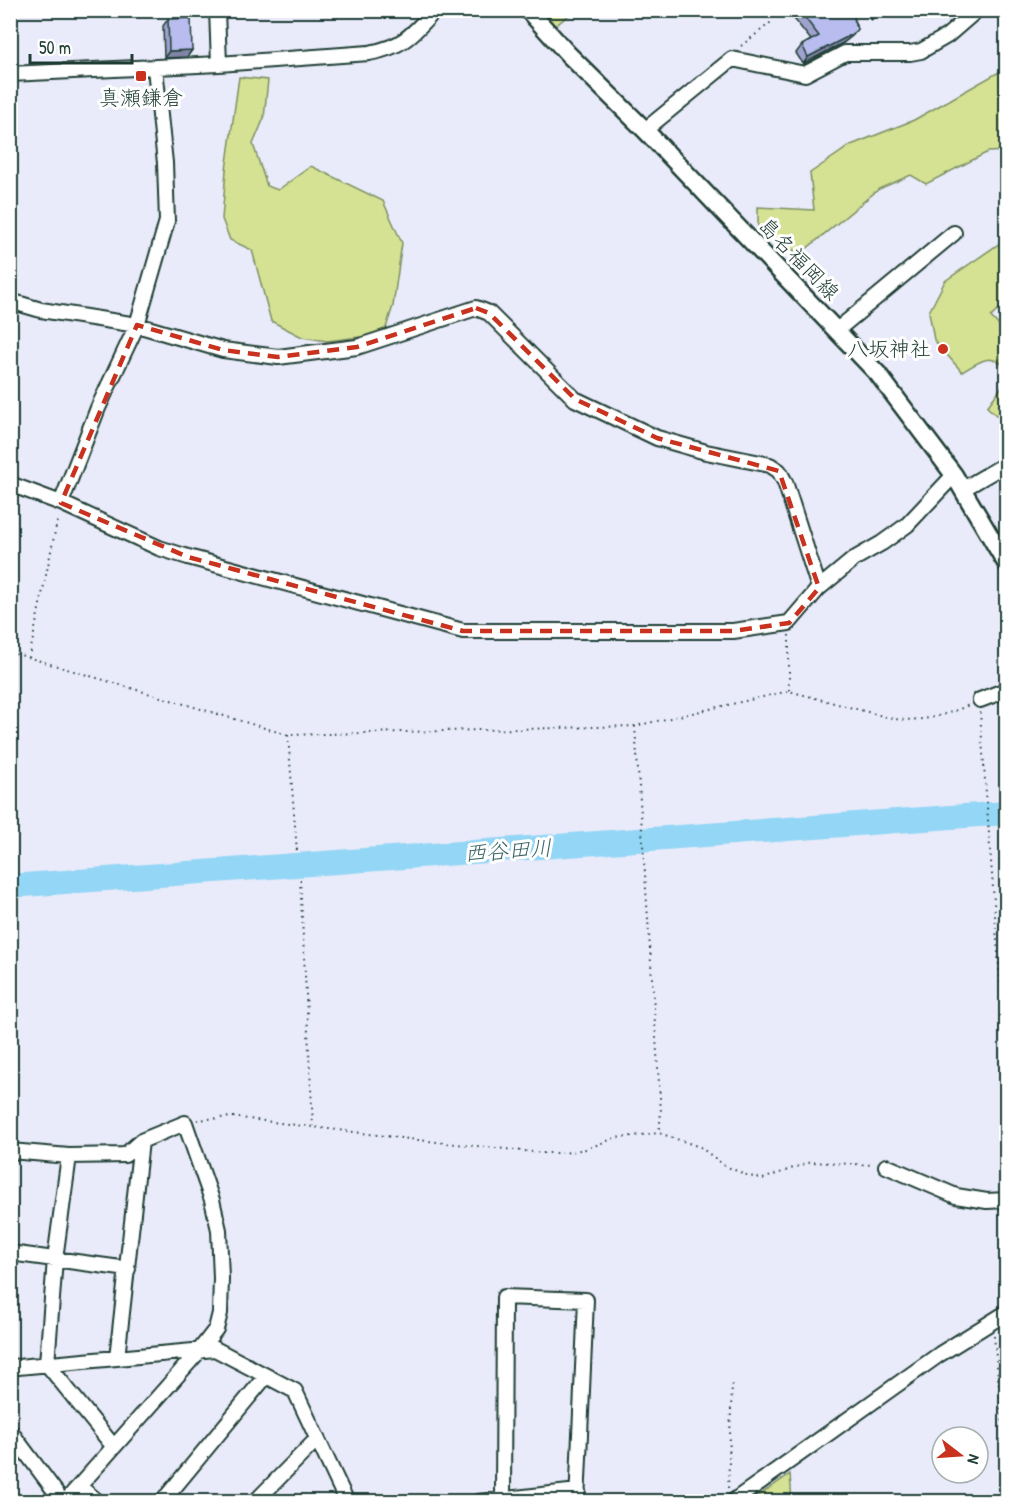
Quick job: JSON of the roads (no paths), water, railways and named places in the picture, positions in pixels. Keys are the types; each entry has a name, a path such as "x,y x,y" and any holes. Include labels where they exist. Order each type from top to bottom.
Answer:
{"main road":[{"name":"島名福岡線","path":"528,10 878,374 958,482 1006,563"}],"street":[{"path":"217,10 219,64"},
{"path":"10,74 219,64 336,56 392,48 403,43 435,10"},
{"path":"645,130 732,59 806,74 845,53 921,51 947,36 977,10"},
{"path":"61,504 98,408 137,325 167,221 165,163 154,68"},
{"path":"837,330 954,233"},
{"path":"10,301 41,310 137,325 223,350 278,357 357,346 476,308 489,313 575,399 657,438 706,452 770,465 779,471 785,482 819,588"},
{"path":"10,484 159,548 438,626 463,631 733,631 789,623 819,588 854,559 907,525 958,482 1006,464"},
{"path":"980,700 1006,690"},
{"path":"10,1151 69,1156 125,1155 141,1141 185,1123 212,1200 219,1230 221,1278 216,1329 64,1502 10,1431"},
{"path":"117,1358 141,1141"},
{"path":"69,1156 55,1259 47,1365 114,1447"},
{"path":"886,1166 956,1197 987,1201 1006,1200"},
{"path":"10,1253 128,1269"},
{"path":"478,1502 577,1496 586,1300 504,1297 504,1500"},
{"path":"730,1496 940,1354 1006,1313"},
{"path":"10,1366 47,1365 215,1349 295,1391 347,1502"},
{"path":"162,1502 266,1376"},
{"path":"255,1502 317,1439"},
{"path":"79,1486 98,1502"}],"waterway":[{"name":"西谷田川","path":"10,886 1006,813"}],"place":[{"name":"真瀬鎌倉","path":"141,76"},
{"name":"八坂神社","path":"943,349"}]}
